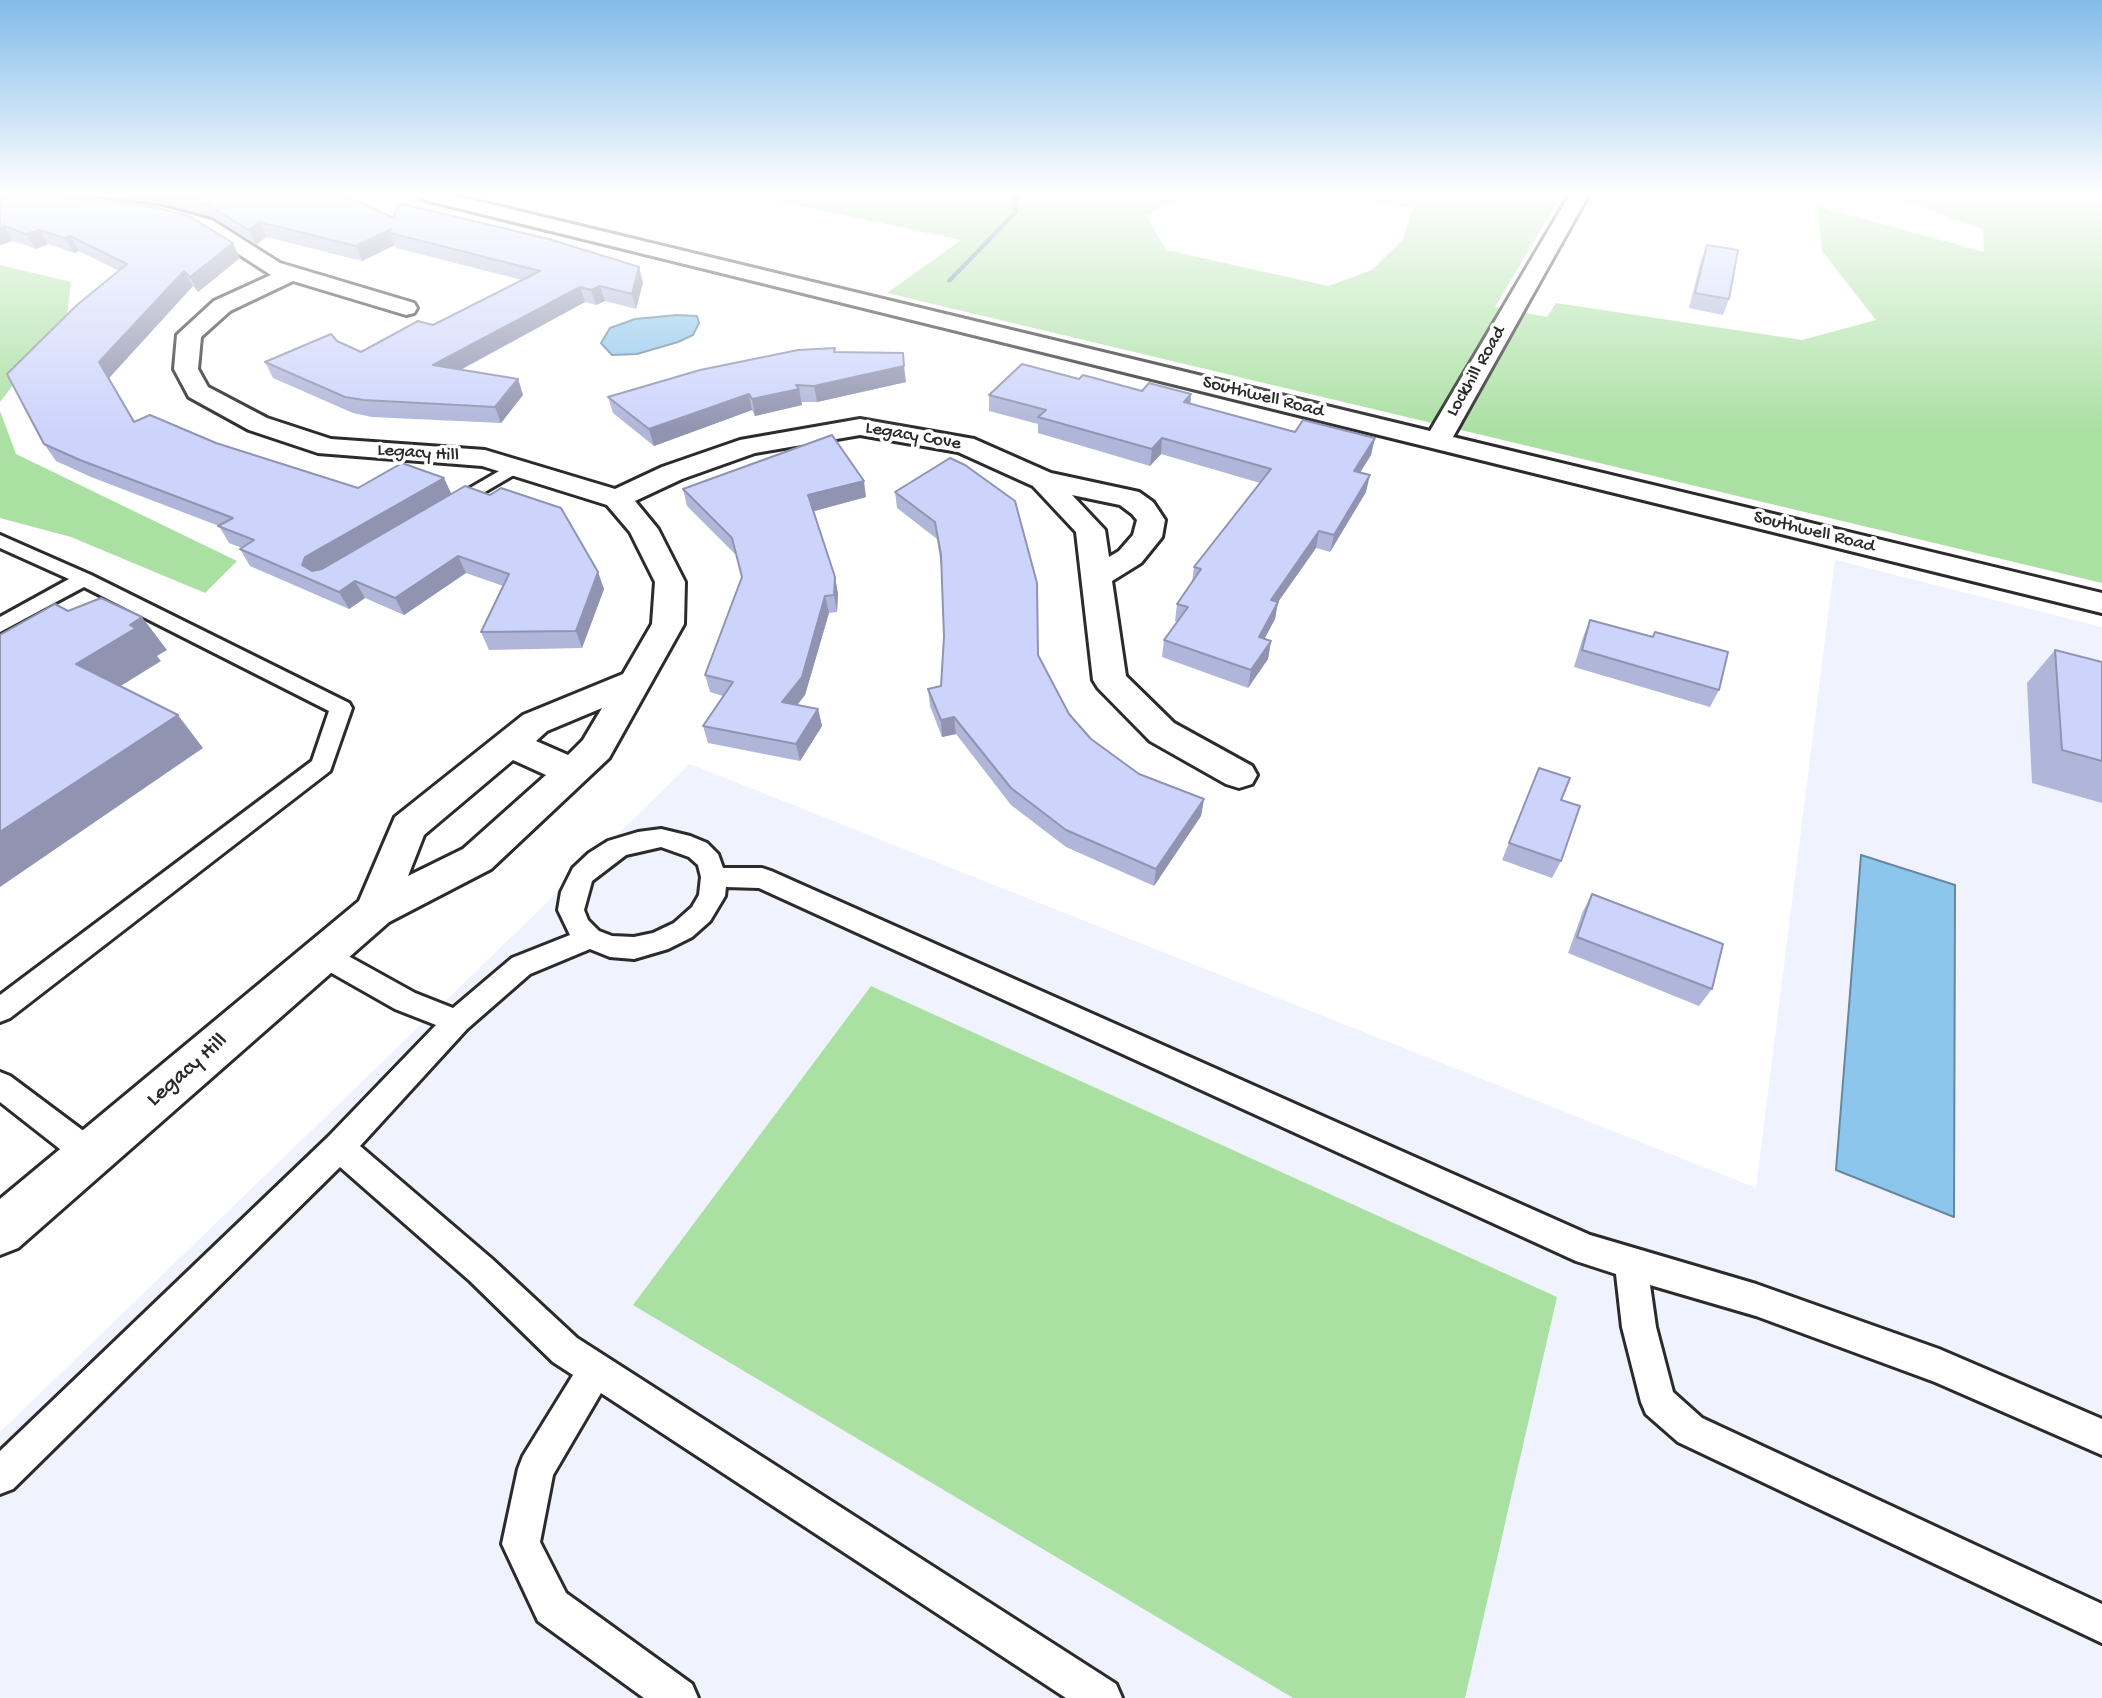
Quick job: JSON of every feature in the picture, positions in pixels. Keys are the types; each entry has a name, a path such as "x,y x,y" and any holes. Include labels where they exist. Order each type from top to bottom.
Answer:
{"street":[{"name":"Southwell Road","path":"751,273 2102,603"},
{"name":"Lockhill Road","path":"1437,440 1534,273"},
{"path":"291,274 406,308"},
{"name":"Legacy Hill","path":"0,1231 375,911 477,859 573,772 596,749 668,624 670,582 643,529 617,499 485,458 328,447 258,424 198,392 186,369 188,335 222,306 291,274"},
{"name":"Legacy Cove","path":"617,499 672,473 749,446 860,427 965,445 1043,480 1090,530 1110,680 1162,732 1239,775"},
{"path":"1043,480 1129,498 1143,508 1151,520 1147,537 1130,557 1095,578"},
{"name":"Legacy Hill","path":"375,911 408,827 535,723 636,681"},
{"path":"509,744 573,772"}],"lane":[{"path":"430,517 513,468"},
{"path":"0,541 85,579 341,708 322,765 0,1010"},
{"path":"0,561 20,550"},
{"path":"0,626 85,579"},
{"path":"661,838 681,842 698,850 709,862 714,877 712,896 701,914 683,930 659,942 634,948 610,946 590,938 577,926 571,910 573,892 582,875 598,860 617,848 638,841 661,838"},
{"path":"714,877 762,878 1574,1244 1756,1300 1939,1366 2102,1437"},
{"path":"0,1476 339,1147 457,1021 520,966 590,938"},
{"path":"323,955 405,1001 457,1021"},
{"path":"0,1085 90,1154"},
{"path":"339,1147 481,1270 565,1350 1102,1698"},
{"path":"1631,1263 1639,1327 1658,1402 1690,1430 2102,1624"},
{"path":"595,1370 536,1469 521,1544 552,1607 678,1698"}],"shaded area":[{"path":"1835,560 2102,627 2102,1698 0,1698 0,1432 690,764 1756,1188"}],"green space":[{"path":"0,273 34,273 71,282 67,315 0,402"},
{"path":"915,273 1271,273 1328,286 1363,273 1515,273 1495,307 1547,317 1556,303 1802,340 1876,320 1839,273 2102,273 2102,583 887,293"},
{"path":"0,411 16,454 237,561 205,593 71,537 0,518"},
{"path":"871,986 1557,1297 1465,1698 1293,1698 633,1305"}],"water":[{"path":"697,316 699,323 693,335 678,342 637,354 612,355 601,343 610,328 635,319"},
{"path":"1861,855 1955,885 1954,1217 1836,1170"}],"building":[{"path":"116,273 182,273 99,362 134,422 150,415 216,443 358,488 402,463 444,478 305,557 302,565 312,571 322,569 465,486 490,495 501,488 561,508 598,572 576,631 481,632 509,574 458,556 395,598 355,581 339,592 240,549 254,540 218,526 233,518 44,444 7,374 77,305"},
{"path":"536,273 637,273 632,294 600,286 591,290 580,287 433,365 518,379 495,407 345,397 265,362 331,334 337,341 361,352 418,321 433,325"},
{"path":"1700,273 1734,273 1729,299 1695,293"},
{"path":"835,348 834,352 903,353 904,366 814,386 796,385 799,389 752,399 749,394 649,429 608,397 700,370 798,350"},
{"path":"1022,364 1079,379 1083,375 1142,391 1149,383 1191,394 1184,402 1295,432 1303,420 1375,438 1354,471 1370,475 1334,535 1319,531 1271,600 1278,602 1259,637 1271,641 1251,670 1164,640 1188,607 1177,604 1201,569 1194,567 1271,469 1162,438 1152,449 1038,417 1046,410 989,395"},
{"path":"832,435 864,481 808,495 835,577 834,595 825,596 802,677 782,702 818,709 796,744 703,726 733,682 705,675 742,577 732,538 683,489"},
{"path":"950,458 965,465 1015,501 1037,583 1038,655 1069,714 1091,739 1139,774 1204,799 1156,869 1066,830 1011,788 954,717 941,720 928,689 941,686 944,637 941,555 935,522 895,492"},
{"path":"101,598 142,617 130,625 136,628 76,664 178,715 0,832 0,635 55,604 68,611"},
{"path":"1590,620 1653,637 1655,632 1728,652 1719,690 1582,650"},
{"path":"2055,650 2102,662 2102,761 2062,750"},
{"path":"1539,768 1570,778 1561,800 1580,806 1561,861 1509,843"},
{"path":"1592,894 1723,944 1712,989 1577,937"}],"waterway":[{"path":"949,281 957,273"}]}
